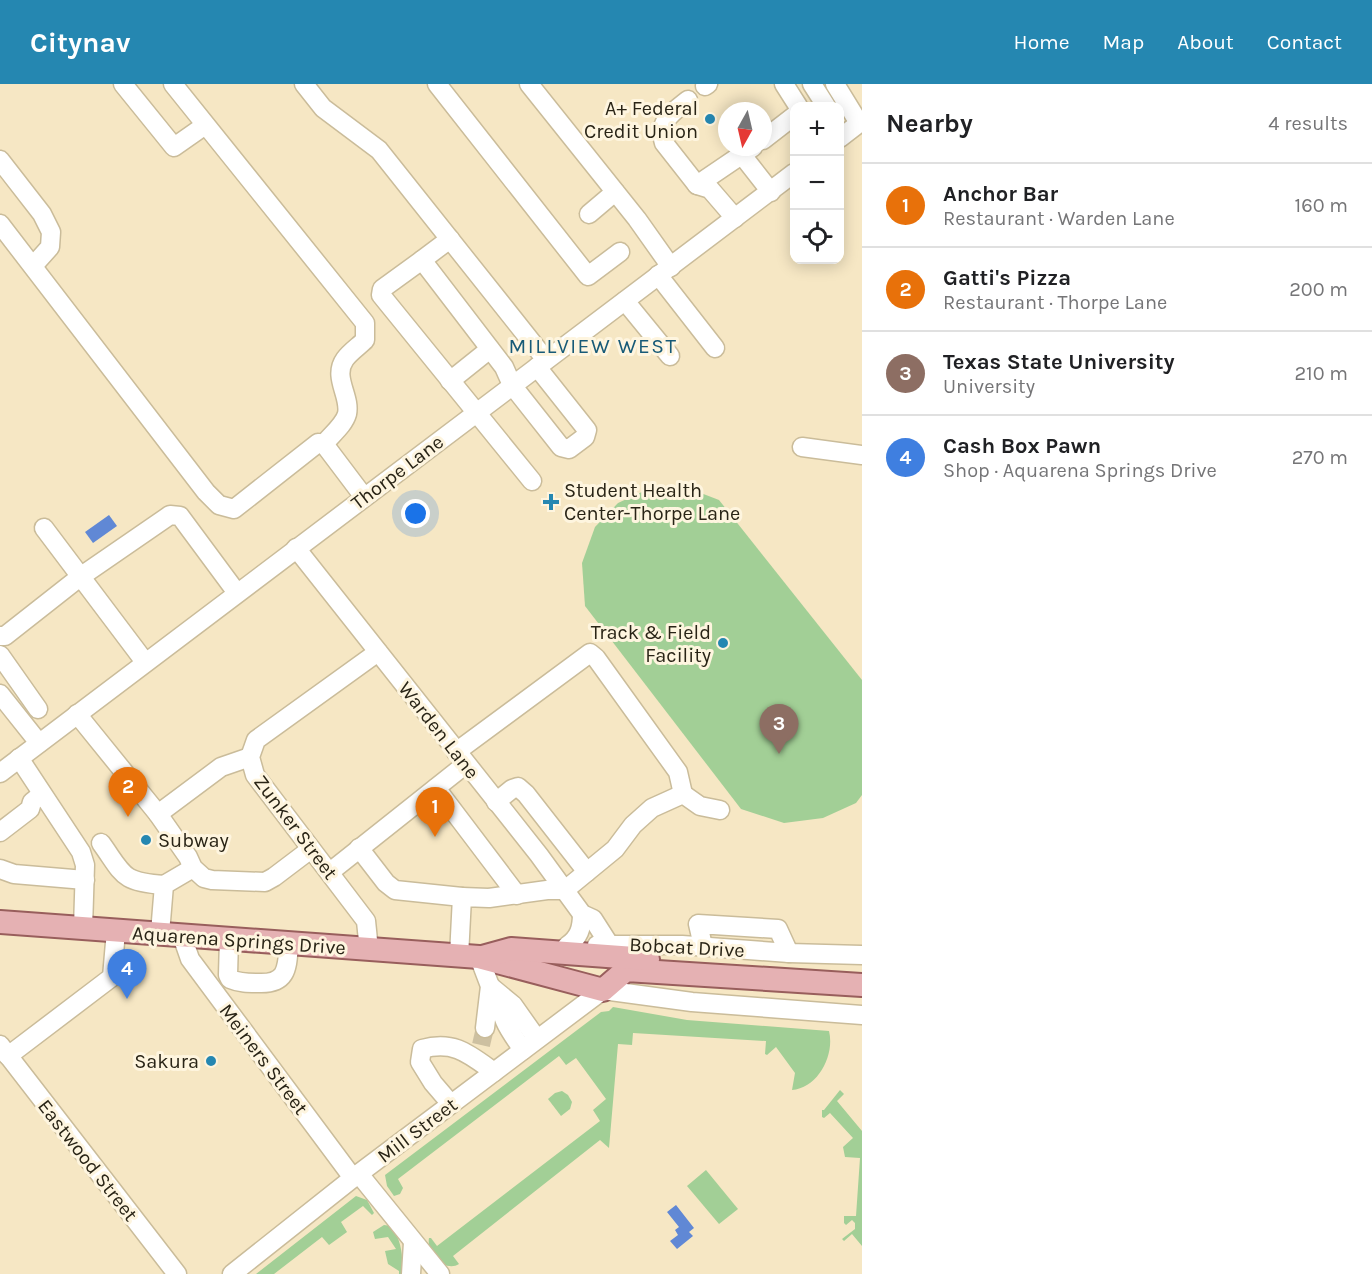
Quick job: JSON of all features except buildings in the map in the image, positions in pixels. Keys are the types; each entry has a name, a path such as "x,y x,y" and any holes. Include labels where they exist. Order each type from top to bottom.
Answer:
{"main road":[{"name":"Aquarena Springs Drive","path":"0,922 469,957 603,990 626,970 862,985"},
{"name":"Aquarena Springs Drive","path":"469,957 511,949 704,963 759,977"}],"street":[{"path":"123,84 174,147 204,126"},
{"path":"173,84 204,126 365,323 365,340 345,359 341,367 341,384 348,404 347,416 324,444"},
{"path":"304,84 323,108 380,150 450,239 542,364 587,430 585,437 569,449 561,447 512,385 504,367 422,260"},
{"path":"437,84 588,276 620,252"},
{"path":"529,84 615,192 714,348"},
{"path":"784,84 795,102"},
{"path":"812,84 823,102"},
{"path":"835,84 849,128"},
{"path":"688,100 664,120 661,136 663,143 698,185 710,189 735,218"},
{"path":"772,133 790,120"},
{"path":"698,185 741,156"},
{"path":"751,156 771,192"},
{"path":"0,160 42,214 51,232 51,247 33,266"},
{"name":"Thorpe Lane","path":"0,773 790,177"},
{"path":"589,213 615,192"},
{"path":"0,224 206,492 219,505 234,509 314,444 324,444"},
{"path":"450,239 382,289 381,296 532,481"},
{"path":"625,301 670,356"},
{"path":"450,381 490,350"},
{"path":"324,444 364,497"},
{"path":"802,447 862,455"},
{"path":"0,636 5,636 81,577 175,514 180,516 237,593"},
{"path":"44,528 145,662"},
{"name":"Warden Lane","path":"296,548 582,914 593,920 609,944"},
{"name":"Zunker Street","path":"369,950 366,921 255,775 250,757 256,740 378,652"},
{"path":"330,872 436,788 461,758 590,653 596,658 678,772 683,794 700,806 720,810"},
{"path":"0,655 38,709"},
{"path":"0,694 39,743"},
{"path":"77,714 158,814 193,868 204,878 265,882 311,849"},
{"path":"158,814 221,767 250,757"},
{"path":"19,758 37,798 81,852 85,865 83,928"},
{"path":"496,802 518,787 587,872"},
{"path":"436,788 517,895"},
{"path":"359,848 386,884 394,890 489,898 547,890 565,890 615,849 633,825 652,808 683,794"},
{"path":"0,821 24,802 37,798"},
{"path":"0,832 30,809 37,798"},
{"path":"101,843 125,876 134,882 164,885 193,868"},
{"path":"0,869 14,874 85,880"},
{"path":"160,933 164,885"},
{"path":"462,897 469,957 495,991 513,1005 530,1044"},
{"path":"567,946 578,937 582,914"},
{"path":"4,1050 112,978 116,931"},
{"name":"Meiners Street","path":"182,936 190,959 216,995 356,1176 440,1274"},
{"path":"229,939 227,969 230,979"},
{"path":"230,979 256,983 276,981 286,970 289,944"},
{"name":"Bobcat Drive","path":"511,949 609,944 703,946 789,953 862,955"},
{"path":"216,995 230,979"},
{"path":"603,990 692,1002 862,1015"},
{"name":"Mill Street","path":"232,1274 356,1176 603,990"},
{"path":"494,1072 480,1044 495,991"},
{"path":"451,1104 433,1083 420,1062 422,1048 437,1044 467,1052 480,1044"},
{"name":"Eastwood Street","path":"4,1050 177,1274"},
{"path":"411,1274 413,1242"}],"green space":[{"name":"Track & Field Facility","path":"680,485 719,500 862,680 862,795 856,803 823,818 784,823 741,809 585,606 582,563 595,527 618,503 644,491"},
{"path":"613,1007 687,1020 829,1031 827,1060 817,1077 810,1083 792,1090 795,1073 776,1047 767,1055 765,1054 766,1041 633,1033 632,1045 618,1044 609,1148 600,1140 453,1256 459,1264 448,1266 443,1264 430,1250 429,1238 437,1246 600,1121 593,1110 606,1099 576,1058 566,1065 559,1056 398,1179 403,1188 400,1194 394,1196 387,1186 385,1175 601,1012 609,1011"},
{"path":"840,1090 844,1094 837,1101 862,1131 862,1246 852,1234 844,1241 842,1239 855,1229 855,1223 852,1220 846,1225 844,1223 844,1216 856,1216 860,1158 845,1157 843,1147 853,1138 830,1113 822,1117 822,1110"},
{"path":"562,1091 572,1102 570,1109 561,1116 548,1099"},
{"path":"706,1170 738,1209 719,1224 687,1186"},
{"path":"356,1196 367,1200 374,1213 372,1215 363,1206 341,1222 347,1232 329,1245 322,1237 274,1274 256,1274"},
{"path":"384,1225 391,1226 398,1237 402,1255 402,1274 388,1264 385,1251 396,1249 388,1237 375,1239 373,1232"}],"water":[{"path":"109,515 117,526 93,543 85,532"},
{"path":"676,1205 694,1228 689,1232 693,1236 677,1249 670,1241 678,1235 675,1230 679,1227 667,1212"}],"tunnel":[{"path":"481,1045 485,1028"}],"place":[{"name":"A+ Federal Credit Union","path":"710,119"},
{"name":"Student Health Center-Thorpe Lane","path":"551,502"},
{"name":"Track & Field Facility","path":"723,643"},
{"name":"Texas State University","path":"779,754"},
{"name":"Gatti's Pizza","path":"128,817"},
{"name":"Anchor Bar","path":"435,837"},
{"name":"Subway","path":"146,840"},
{"name":"Cash Box Pawn","path":"127,999"},
{"name":"Sakura","path":"211,1061"}],"district":[{"name":"MILLVIEW WEST","path":"593,346"}]}
